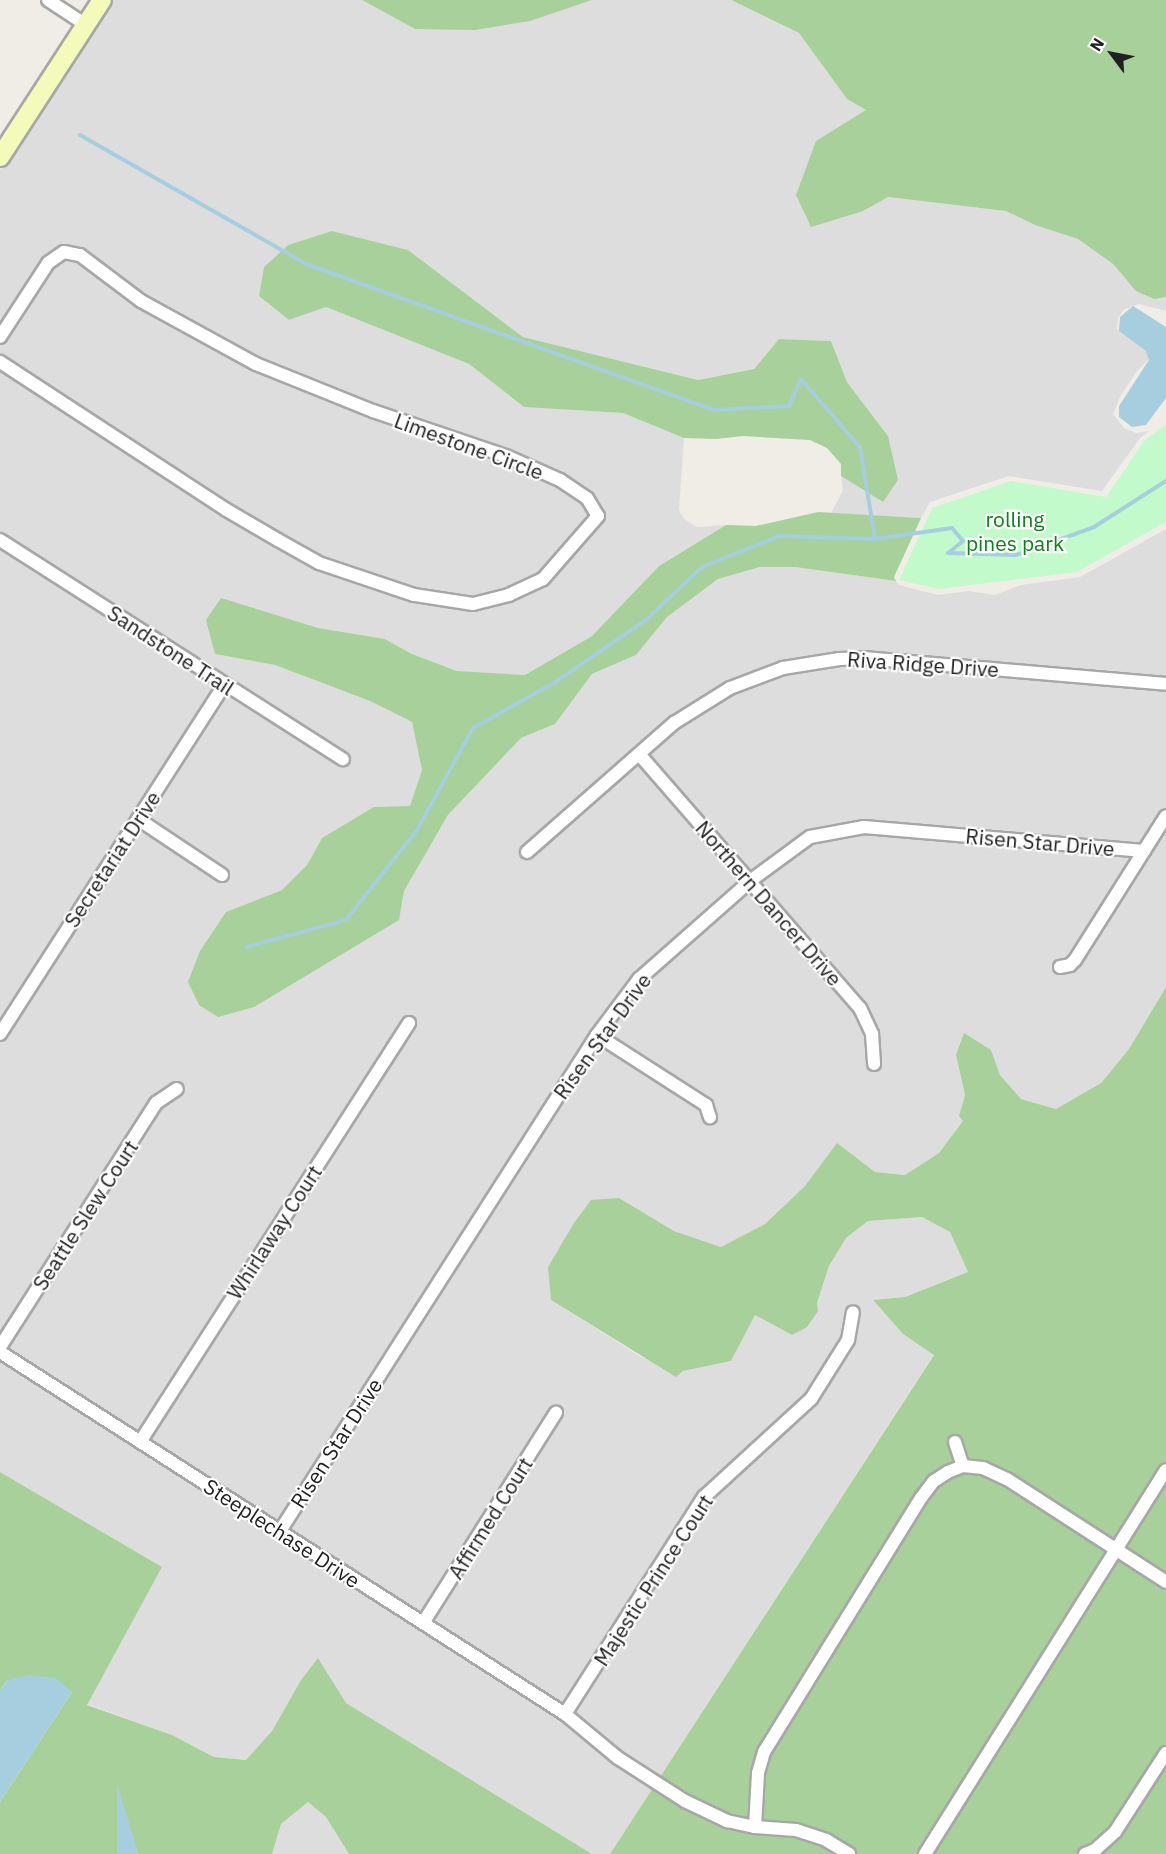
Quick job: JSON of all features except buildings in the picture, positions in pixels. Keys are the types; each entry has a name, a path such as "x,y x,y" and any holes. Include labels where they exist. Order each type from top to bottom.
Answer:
{"street":[{"path":"48,0 86,25"},
{"path":"0,157 102,0"},
{"name":"Limestone Circle","path":"0,337 48,263 64,252 80,255 141,301 256,364 374,411 527,465 560,480 587,498 598,516 543,579 509,595 473,604 414,596 319,563 278,540 225,509 0,362"},
{"name":"Sandstone Trail","path":"0,540 343,759"},
{"name":"Riva Ridge Drive","path":"527,852 674,723 730,688 754,677 808,662 885,659 1166,684"},
{"name":"Secretariat Drive","path":"0,1034 225,684"},
{"name":"Northern Dancer Drive","path":"639,754 860,1008 872,1034 874,1064"},
{"path":"1060,967 1070,965 1075,960 1166,816"},
{"path":"138,819 222,874"},
{"name":"Risen Star Drive","path":"279,1531 597,1035 639,979 750,881 810,837 864,827 1144,852"},
{"name":"Whirlaway Court","path":"140,1442 409,1023"},
{"path":"597,1035 706,1105 710,1117"},
{"name":"Seattle Slew Court","path":"0,1349 156,1103 177,1089"},
{"name":"Majestic Prince Court","path":"565,1714 704,1497 811,1399 848,1340 853,1312"},
{"name":"Steeplechase Drive","path":"0,1349 140,1442 565,1714 618,1758 685,1801 727,1821 755,1827 796,1830 826,1840 849,1854"},
{"name":"Affirmed Court","path":"423,1623 556,1413"},
{"path":"955,1442 963,1466"},
{"path":"755,1827 758,1773 768,1744 921,1498 934,1481 963,1466 983,1468 1007,1479 1166,1582"},
{"path":"925,1854 1166,1470"},
{"path":"1085,1854 1095,1850 1115,1832 1166,1753"}],"shaded area":[{"path":"110,0 362,0 415,29 592,0 731,0 799,33 847,99 866,110 863,211 887,197 1007,211 1035,225 1078,239 1113,264 1126,280 1154,298 1166,297 1166,311 1139,304 1123,310 1118,318 1117,329 1154,354 1137,371 1121,395 1113,414 1124,428 1136,433 1149,431 1140,438 1102,491 1009,476 930,502 921,518 831,513 843,490 841,476 883,502 888,436 847,382 831,341 779,339 754,369 698,380 523,337 408,250 332,231 288,245 264,267 259,296 289,320 326,307 469,364 524,407 623,413 684,438 679,510 684,519 697,527 726,525 659,566 592,636 525,675 458,671 412,654 385,639 318,628 215,654 275,665 370,701 412,722 422,770 410,806 322,838 307,865 282,890 226,912 398,920 404,891 448,815 521,738 555,724 592,674 636,655 667,617 718,579 760,567 795,567 896,581 899,585 938,595 969,591 995,595 1021,585 1080,577 1166,529 1166,987 1129,1049 1101,1083 1056,1109 1021,1099 1000,1075 991,1050 956,1055 965,1095 959,1116 964,1121 939,1153 905,1175 875,1172 837,1144 805,1186 765,1224 721,1247 674,1231 619,1198 551,1300 641,1357 683,1371 731,1361 755,1315 792,1335 817,1303 829,1266 846,1238 868,1221 922,1217 950,1232 968,1272 905,1297 873,1300 903,1334 934,1354 610,1854 592,1854 346,1703 318,1658 301,1680 272,1731 246,1760 214,1757 172,1735 87,1704 162,1567 0,1472 0,170"},
{"path":"308,1802 326,1817 349,1854 272,1854 281,1824"}],"green space":[{"path":"362,0 592,0 530,21 475,30 415,29"},
{"path":"731,0 1166,0 1166,297 1154,299 1136,291 1113,264 1078,239 1035,225 1006,211 888,197 863,211 811,227 796,195 816,141 866,110 847,99 799,33"},
{"path":"332,231 408,250 523,337 698,380 754,369 779,339 831,341 847,382 888,436 898,480 883,502 841,476 841,464 827,448 810,440 743,436 716,439 684,438 623,413 524,407 469,364 326,307 289,320 259,296 264,267 288,245"},
{"name":"rolling pines park","path":"1166,424 1166,522 1077,572 939,589 899,580 932,508 1011,481 1106,497 1144,441"},
{"path":"818,512 921,518 894,577 896,581 795,567 760,567 718,579 667,617 636,655 592,674 555,724 521,738 448,815 404,891 399,920 254,1007 218,1017 199,1005 188,982 200,951 226,912 282,890 307,865 322,838 374,807 410,806 422,770 412,722 370,701 275,665 215,654 206,620 221,598 318,628 385,639 412,654 457,671 525,675 592,636 659,566 726,525 756,526"},
{"path":"1166,987 1166,1854 610,1854 934,1355 903,1334 873,1300 905,1297 968,1272 950,1232 922,1217 868,1221 846,1238 829,1266 817,1303 818,1311 807,1327 792,1335 755,1315 731,1361 683,1371 676,1377 551,1300 548,1267 574,1223 591,1200 619,1198 674,1231 721,1247 765,1224 805,1186 837,1143 875,1172 905,1175 939,1153 963,1121 959,1116 965,1095 956,1055 964,1033 991,1050 1000,1075 1021,1099 1056,1109 1101,1083 1129,1049"},
{"path":"0,1472 162,1567 87,1705 172,1735 214,1757 246,1760 272,1731 301,1680 318,1658 346,1703 592,1854 349,1854 326,1817 308,1802 281,1824 272,1854 138,1854 117,1786 117,1854 0,1854 0,1802 72,1692 7,1680 0,1690"}],"water":[{"path":"1133,306 1166,327 1166,398 1146,425 1132,427 1119,417 1119,406 1149,360 1146,351 1119,331 1120,317"},
{"path":"30,1675 56,1678 72,1692 0,1802 0,1690 7,1680"},
{"path":"117,1784 136,1846 138,1854 117,1854"}],"waterway":[{"path":"80,135 306,264 713,410 789,406 801,379 860,447 875,539 952,528 963,541 948,553 1016,555 1094,527 1166,481"},
{"path":"246,947 346,920 417,830 473,728 554,683 647,619 702,567 779,536 875,539"}]}
